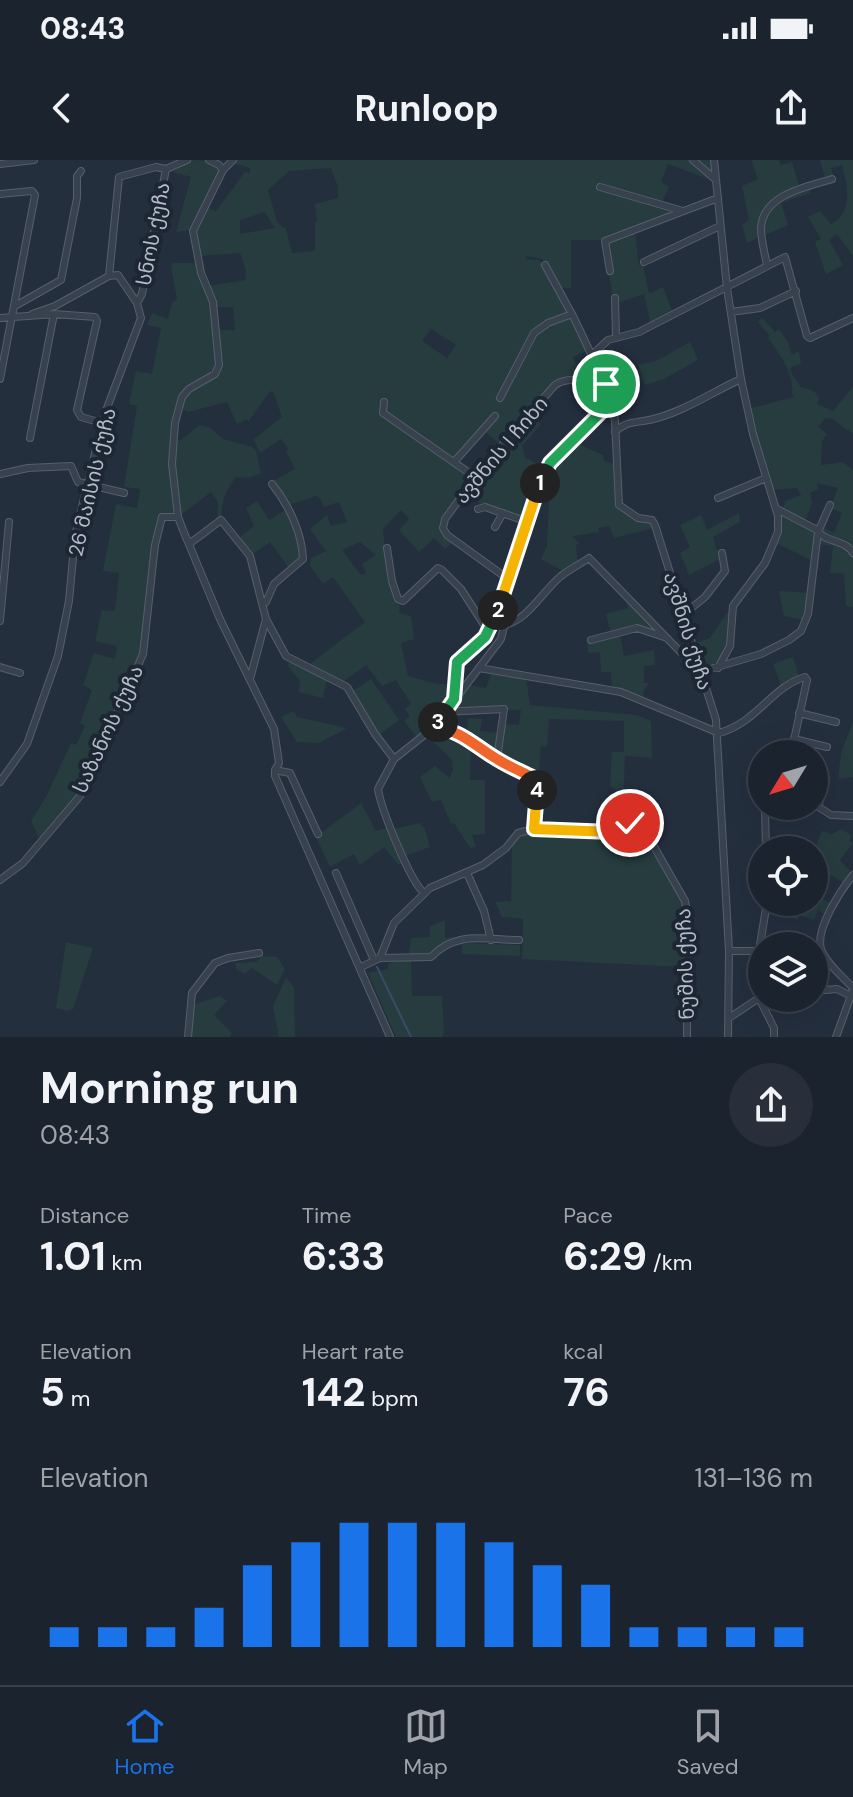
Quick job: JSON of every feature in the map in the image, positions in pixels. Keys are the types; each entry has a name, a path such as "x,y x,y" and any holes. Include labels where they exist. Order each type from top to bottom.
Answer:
{"street":[{"path":"0,164 34,160"},
{"path":"166,169 187,160"},
{"path":"209,160 223,170"},
{"path":"233,160 223,170 193,231 201,273 213,302 219,365 215,374 189,389 182,397 176,414 172,464 178,517 220,619 274,729 279,763 275,770"},
{"path":"693,160 716,180"},
{"path":"714,160 727,288 741,379 753,434 777,509 778,532 765,563 733,606 730,646 718,668"},
{"name":"სნოს ქუჩა","path":"109,276 119,177 156,167 166,169 142,294 137,303"},
{"path":"15,306 61,280 77,198 77,176 81,171"},
{"path":"767,266 761,231 769,207 794,191 832,179"},
{"path":"600,187 683,211"},
{"path":"0,194 32,191 35,195 0,379"},
{"path":"610,271 605,241 718,198"},
{"path":"644,262 720,226"},
{"path":"591,356 616,336 623,338 639,332 785,257 808,337 827,332 853,318"},
{"name":"ავშნის ქუჩა","path":"545,265 604,380 615,432 619,505 630,514 652,520 655,525 716,720 729,951 728,1037"},
{"path":"32,314 55,306 109,276 122,277 137,303"},
{"path":"731,312 760,308 796,291"},
{"path":"615,298 616,336"},
{"name":"26 მაისის ქუჩა","path":"0,782 27,744 58,656 69,601 75,536 102,423 141,318 137,303"},
{"path":"0,318 32,314 92,314 97,321 77,410 81,417 102,423"},
{"path":"30,438 54,314"},
{"path":"500,398 534,333 548,323 572,314"},
{"path":"615,432 628,422 677,413 741,379"},
{"name":"ავშნის I ჩიხი","path":"508,579 443,528 445,519 475,477 561,381 592,383 604,380"},
{"path":"384,402 383,413 475,477"},
{"path":"454,699 457,662 489,629 545,469 603,410 612,408"},
{"path":"455,461 495,416"},
{"path":"0,474 28,468 71,466 75,480 87,486 124,493"},
{"path":"718,498 766,478"},
{"path":"265,605 268,591 303,559 298,534 285,500 272,484"},
{"path":"489,629 504,627 530,609 560,576 589,558 700,672 761,654 801,631 808,614 818,532 830,505"},
{"path":"478,509 485,507 528,522"},
{"path":"777,509 820,536 850,548 853,553"},
{"path":"495,527 503,513"},
{"name":"საზანოს ქუჩა","path":"0,880 23,863 80,796 143,654 160,522 162,517 178,517"},
{"path":"189,544 221,520 250,556 265,605 266,619 250,679"},
{"path":"0,621 9,522"},
{"path":"387,548 398,599 403,601 438,568 461,589 489,629"},
{"path":"684,614 705,597 725,571 722,553"},
{"path":"266,619 286,656 347,687 394,759"},
{"path":"424,893 407,867 378,792 394,759 433,728 501,639 504,627"},
{"path":"591,640 637,628 667,638"},
{"path":"0,667 20,673"},
{"path":"479,668 621,692 717,732 738,727 758,713 766,701 805,677 807,680 794,739 798,740"},
{"path":"444,712 504,709 497,759"},
{"path":"799,713 836,722"},
{"path":"377,959 394,923 424,893 499,854 518,833 534,829 535,783 532,777 454,731 433,728"},
{"path":"275,770 290,773 318,834"},
{"path":"275,770 390,1037"},
{"path":"828,813 853,816"},
{"name":"ნუშის ქუჩა","path":"534,829 612,832 618,820 640,826 646,832 686,906 687,1037"},
{"path":"336,873 377,959"},
{"path":"467,873 484,911 491,940"},
{"path":"852,991 825,955 821,939 837,895 853,875"},
{"path":"729,951 759,951 765,916"},
{"path":"361,967 377,959 431,957 458,938 519,940"},
{"path":"188,1037 192,993 215,963 259,953"},
{"path":"828,990 852,991"},
{"path":"836,1037 852,991"},
{"path":"729,1018 748,1006"},
{"path":"768,1012 774,1037"}],"green space":[{"path":"188,160 210,162 221,170 191,230 176,232 191,177 173,172"},
{"path":"235,160 712,160 714,181 668,164 661,182 669,187 662,203 681,209 635,231 639,265 643,265 649,294 663,287 673,314 651,326 644,294 614,304 603,240 571,240 571,288 559,288 542,259 526,256 526,259 539,260 544,267 587,351 573,357 583,380 559,380 501,445 482,429 457,459 477,473 441,529 454,541 445,549 434,538 419,552 399,530 409,519 401,510 383,529 387,569 400,606 399,613 411,616 414,639 401,643 408,676 437,684 452,684 445,708 418,739 404,721 410,716 405,709 411,704 396,680 382,686 366,665 343,682 307,666 365,622 333,577 323,584 310,566 311,558 326,551 310,529 327,515 331,526 347,522 339,502 324,507 316,496 289,505 273,481 295,469 286,451 288,449 281,439 260,453 254,439 282,417 274,393 270,391 248,422 247,419 237,424 227,402 188,412 181,408 185,395 216,375 217,330 235,330 233,307 216,307 208,286 245,280 246,270 240,253 199,256 195,232 205,207 216,211 245,172 250,173 250,168 233,163","holes":["331,168 338,187 338,198 315,204 315,251 292,253 286,229 277,222 268,190 289,171","265,212 275,228 240,234 240,220","431,329 456,345 447,358 422,341","360,542 376,555 362,564 366,573 361,575 342,550"]},
{"path":"751,160 779,160 781,165 792,162 799,186 825,178 820,160 853,160 853,256 837,234 829,240 843,265 826,274 815,242 821,239 808,217 820,211 831,224 843,213 847,190 842,165 831,168 836,183 781,203 788,225 747,243 742,225 749,220 742,186 758,179"},
{"path":"173,263 197,263 211,302 218,364 216,370 184,390 173,416 170,451 174,515 162,521 152,544 140,654 78,795 40,840 31,821 71,743 76,745 85,726 80,723 92,690 83,685 94,653 115,659 117,646 95,641 102,610 115,611 119,573 103,571 116,504 137,508 140,489 124,487 137,406 129,404 136,371 152,374 161,328 147,325 152,313 168,319 172,303 177,299"},
{"path":"762,318 775,332 779,329 792,355 799,351 801,364 791,367 790,371 801,387 814,391 819,398 817,404 833,411 853,387 853,434 832,419 825,418 818,427 827,434 822,441 821,465 843,462 853,470 853,607 846,606 844,574 830,573 833,546 818,544 822,527 834,533 842,513 830,508 838,488 817,483 818,489 810,493 812,503 805,522 783,509 785,501 801,495 797,488 772,490 748,408 795,397 785,364 768,338 770,336 758,322"},
{"path":"690,342 698,360 664,379 645,385 638,365 656,361"},
{"path":"574,382 603,382 611,406 601,410"},
{"path":"531,416 541,424 522,446 525,457 544,468 527,519 485,506 465,494"},
{"path":"199,425 209,427 223,439 252,447 256,451 261,473 248,478 236,477 225,496 221,517 217,519 218,502 211,492 181,515 174,463 176,441"},
{"path":"573,442 603,455 604,461 614,464 617,503 621,509 651,523 654,528 614,538 609,526 598,528 599,532 573,536 579,544 576,545 578,564 565,572 541,559 547,546 549,500 538,496 546,471"},
{"path":"257,501 269,520 287,509 299,541 301,559 289,568 270,542 251,555 240,537 254,526 246,508"},
{"path":"739,513 740,522 713,537 720,559 689,575 680,553 690,547 680,525 701,515 707,530"},
{"path":"781,513 817,532 813,561 776,543"},
{"path":"779,591 809,593 804,620 784,616"},
{"path":"630,602 664,637 643,628 611,634 606,614 628,608"},
{"path":"732,606 728,643 716,667 701,668 693,644 710,638"},
{"path":"620,634 624,656 654,650 655,665 644,666 644,683 649,683 643,698 612,689 611,672 601,672 600,652 588,653 587,641"},
{"path":"793,657 799,676 782,688 773,664"},
{"path":"290,661 327,678 323,698 299,692 300,681 287,665"},
{"path":"492,672 526,678 530,705 636,715 651,721 652,758 625,756 623,802 610,786 612,752 624,752 624,721 549,719 547,747 541,746 538,783 498,758 504,724 519,725 521,710 447,711 467,685 486,688"},
{"path":"371,679 399,720 379,735 353,691"},
{"path":"294,711 297,717 347,728 319,743 297,742 281,717"},
{"path":"457,712 457,730 467,731 468,718 482,719 480,731 499,733 495,753 492,755 455,730 438,726 444,714"},
{"path":"853,722 853,777 838,779 841,753"},
{"path":"439,730 446,730 471,743 470,780 485,780 485,834 472,835 476,847 470,848 454,823 451,824 441,800 432,802 420,777 435,766 449,778 453,770 452,760 428,737"},
{"path":"361,803 376,831 389,827 405,864 398,864 384,847 360,865 354,854 330,867 316,837"},
{"path":"420,823 430,847 405,856 394,829"},
{"path":"841,829 851,835 849,841 853,843 840,860 852,873 845,883 828,874 828,836 820,836 822,831 832,834"},
{"path":"526,831 645,836 684,905 683,967 522,959 523,919 502,917 495,902 511,901 512,844"},
{"path":"445,920 445,938 452,937 431,954 409,954 411,938 430,937 430,926"},
{"path":"66,942 93,948 73,1009 67,1011 56,1008"},
{"path":"462,943 520,945 520,956 462,954"},
{"path":"262,956 277,957 285,969 277,985 252,968 245,974 236,969 236,963 256,962"},
{"path":"411,959 412,996 442,996 442,1037 396,1037 368,973 388,969 389,963"},
{"path":"286,978 294,987 295,1037 279,1037 273,1006"},
{"path":"220,996 227,1001 214,1015 232,1033 229,1037 190,1037 193,1005"}],"waterway":[{"path":"377,967 411,1037"}],"route":[{"path":"606,384 612,408 603,410 542,475 498,609 485,637 457,662 454,699 433,728 454,731 532,777 537,790 534,829 612,832 618,820 630,823"}]}
